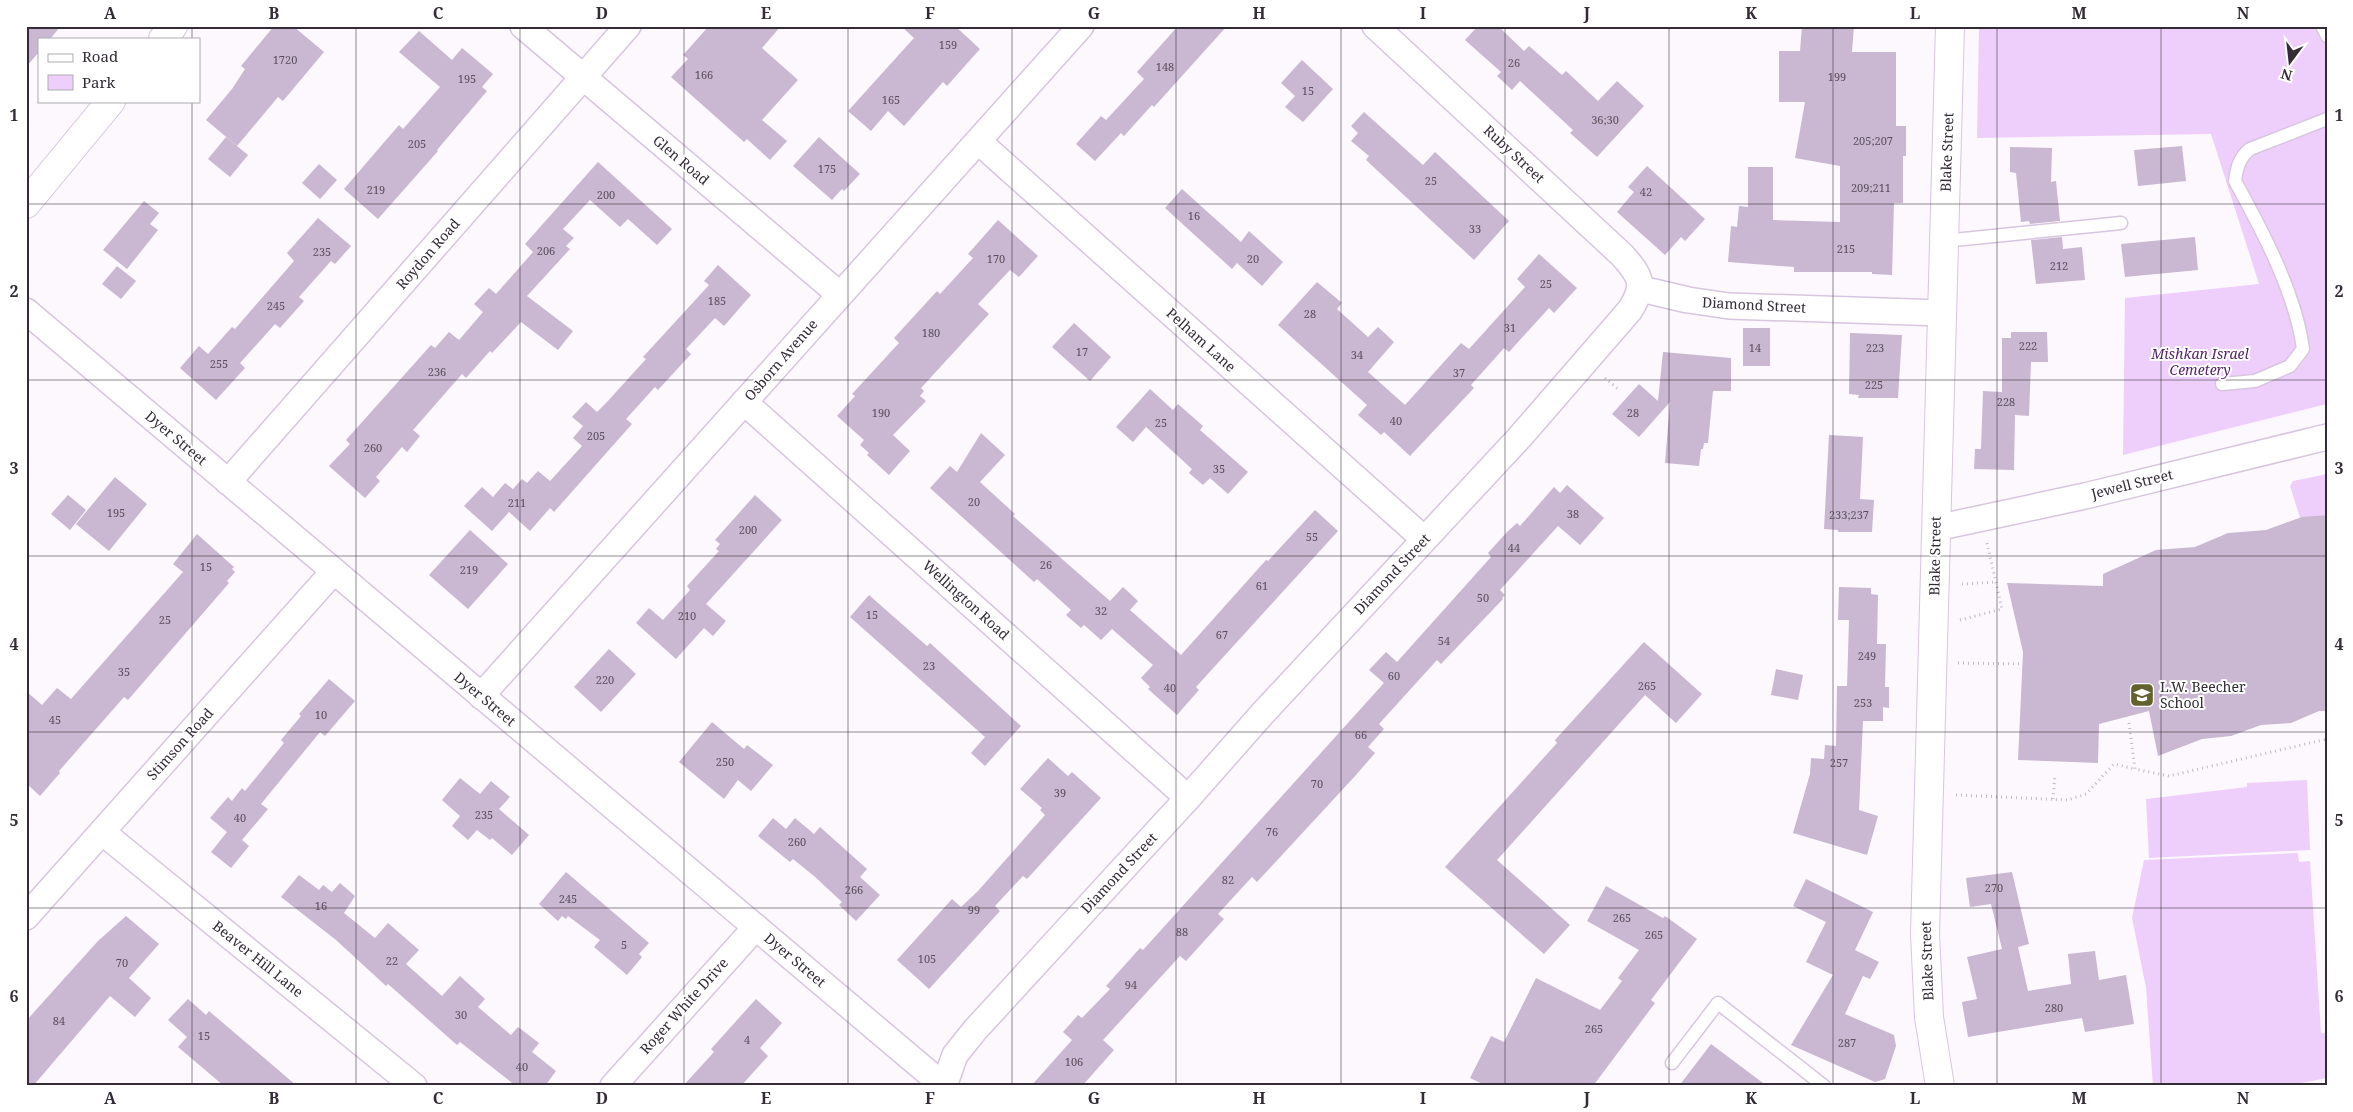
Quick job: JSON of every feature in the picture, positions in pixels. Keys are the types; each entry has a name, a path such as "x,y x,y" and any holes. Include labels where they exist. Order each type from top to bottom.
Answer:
{"street":[{"path":"163,38 173,26"},
{"name":"Glen Road","path":"523,26 839,294"},
{"name":"Roydon Road","path":"228,482 628,26"},
{"name":"Osborn Avenue","path":"481,696 1081,26"},
{"name":"Ruby Street","path":"1375,26 1622,255 1635,269 1640,280 1641,289"},
{"name":"Blake Street","path":"1940,1086 1929,1017 1925,934 1950,26"},
{"path":"26,204 110,102"},
{"name":"Pelham Lane","path":"978,141 1424,539"},
{"name":"Diamond Street","path":"944,1086 954,1056 975,1030 1188,798 1263,713 1519,438 1625,316 1637,299 1641,289 1688,300 1729,306 1942,312"},
{"name":"Dyer Street","path":"26,312 944,1086"},
{"name":"Wellington Road","path":"744,402 1188,798"},
{"name":"Jewell Street","path":"1936,528 2085,496 2327,437"},
{"name":"Stimson Road","path":"26,917 334,571"},
{"name":"Beaver Hill Lane","path":"102,832 414,1086"},
{"name":"Roger White Drive","path":"613,1086 756,926"}],"lane":[{"path":"2322,26 2327,36"},
{"path":"2222,384 2256,381 2290,366 2303,349 2292,298 2235,181 2237,167 2242,156 2250,149 2327,119"},
{"path":"1944,241 2121,223"},
{"path":"1672,1063 1718,1003 1824,1086"}],"path":[{"path":"1957,621 2002,609 1987,543"},
{"path":"1959,584 1996,582"},
{"path":"1954,663 2028,664"},
{"path":"2129,723 2135,769"},
{"path":"1948,795 2068,800 2086,794 2114,764 2169,776 2327,739"},
{"path":"2053,800 2055,775"}],"green space":[{"name":"Mishkan Israel Cemetery","path":"1979,26 2327,26 2327,404 2123,455 2125,298 2259,284 2211,134 1977,138"},
{"path":"2327,474 2327,515 2300,518 2290,486 2293,481"},
{"path":"2307,780 2310,850 2149,858 2146,799 2247,787 2247,783"},
{"path":"2298,853 2299,862 2310,861 2321,1033 2327,1033 2327,1078 2286,1086 2153,1086 2146,988 2132,918 2144,860"}],"building":[{"path":"26,26 61,26 51,38 38,38 38,53 26,67"},
{"path":"274,26 293,26 324,52 283,101 278,97 237,146 206,120 232,89 245,69 241,66"},
{"path":"709,26 781,26 762,48 798,80 762,120 787,141 770,160 747,139 744,142 671,77 688,59 683,55"},
{"path":"901,26 955,26 980,49 947,86 943,82 904,126 888,111 871,131 848,111 914,38"},
{"path":"1178,26 1227,26 1154,107 1152,105 1124,136 1121,133 1095,161 1076,144 1101,116 1106,120 1144,79 1137,72"},
{"path":"1478,26 1498,26 1524,51 1529,46 1562,75 1566,71 1598,101 1617,81 1644,106 1597,157 1570,133 1573,130 1520,81 1512,90 1497,76 1501,72 1465,40"},
{"path":"1802,26 1854,26 1852,52 1896,52 1896,126 1906,126 1906,156 1903,156 1903,203 1894,203 1892,275 1872,274 1872,272 1794,272 1794,267 1728,262 1731,226 1737,227 1739,206 1748,207 1748,167 1773,167 1773,220 1840,222 1840,166 1795,158 1805,102 1779,102 1779,51 1800,51"},
{"path":"419,31 452,60 462,48 493,74 482,87 487,91 438,151 378,219 344,189 399,125 403,129 440,87 399,52"},
{"path":"1302,60 1333,89 1303,122 1285,107 1295,96 1281,83"},
{"path":"1364,112 1423,165 1435,152 1509,221 1474,260 1366,160 1369,156 1351,141 1358,133 1351,126"},
{"path":"226,137 248,155 230,177 208,159"},
{"path":"819,137 860,174 844,191 842,189 832,200 793,166"},
{"path":"2182,146 2186,181 2138,186 2134,150"},
{"path":"2010,147 2052,148 2051,182 2056,181 2060,221 2030,224 2029,221 2021,222 2016,173 2010,172"},
{"path":"598,162 672,229 657,245 628,219 620,227 590,200 563,229 574,238 566,246 570,249 527,296 573,331 558,350 521,322 492,353 490,351 466,378 462,374 413,430 420,436 407,452 402,447 376,477 380,481 365,498 329,466 350,444 346,440 431,345 435,348 449,332 459,340 483,312 474,304 489,288 496,294 533,252 525,244"},
{"path":"319,164 337,180 320,199 302,183"},
{"path":"1647,166 1705,219 1685,241 1681,237 1665,255 1617,212 1634,192 1628,187"},
{"path":"1182,189 1241,242 1249,231 1283,262 1262,286 1237,263 1232,269 1165,208"},
{"path":"144,201 159,213 150,224 158,230 127,269 103,250"},
{"path":"318,218 351,246 335,264 331,261 299,297 304,301 280,328 275,324 240,363 245,368 216,400 180,368 199,346 208,354 232,327 235,329 294,261 287,253"},
{"path":"998,220 1038,256 1019,277 1010,270 978,304 989,314 921,388 924,391 920,396 926,401 893,435 910,451 889,475 867,455 869,453 860,445 864,440 837,416 855,396 852,394 899,343 894,338 937,291 940,294 973,258 968,254"},
{"path":"2062,237 2063,249 2082,247 2085,280 2036,284 2031,240"},
{"path":"2195,237 2198,270 2125,277 2121,244"},
{"path":"1539,254 1577,288 1554,313 1549,308 1509,352 1504,348 1471,385 1474,388 1410,456 1384,432 1381,435 1358,415 1367,405 1278,325 1317,282 1342,303 1337,309 1368,337 1378,327 1394,342 1368,372 1405,405 1461,343 1469,349 1525,287 1517,279"},
{"path":"718,265 751,295 724,326 715,318 686,349 691,354 658,390 655,387 626,419 632,424 554,512 550,508 530,531 509,512 492,531 464,506 482,487 493,497 505,483 513,489 522,479 527,483 538,471 550,481 582,446 573,438 583,426 572,417 586,402 597,412 607,402 646,359 643,357 709,285 704,281"},
{"path":"117,266 136,281 121,299 102,284"},
{"path":"1074,323 1111,357 1090,381 1052,347"},
{"path":"1743,328 1770,328 1770,366 1743,366"},
{"path":"2011,332 2047,332 2048,362 2031,362 2029,416 2015,415 2014,470 1974,469 1975,449 1981,449 1983,391 2002,392 2002,338 2011,338"},
{"path":"1850,333 1902,335 1898,398 1858,398 1859,395 1849,394"},
{"path":"1663,352 1731,358 1731,391 1713,391 1708,443 1704,443 1703,449 1701,449 1699,466 1665,463 1670,402 1639,437 1612,414 1639,384 1658,401"},
{"path":"1150,389 1173,410 1178,404 1203,426 1200,430 1248,472 1228,494 1210,478 1203,485 1189,473 1192,469 1146,427 1133,442 1116,427"},
{"path":"981,433 1005,455 980,482 1015,514 1013,516 1110,601 1123,587 1138,601 1130,610 1181,655 1266,560 1268,561 1315,510 1338,531 1196,687 1199,690 1177,715 1148,689 1150,687 1141,678 1153,665 1112,629 1101,640 1084,625 1081,628 1066,615 1071,610 1037,579 1034,582 930,488 950,466 957,472"},
{"path":"1829,435 1863,437 1860,499 1874,500 1872,532 1838,532 1838,530 1824,529"},
{"path":"115,477 147,504 109,551 76,524"},
{"path":"1567,485 1604,518 1580,545 1558,526 1500,590 1505,595 1503,599 1441,664 1437,660 1379,724 1384,729 1368,747 1375,753 1356,775 1257,882 1252,877 1218,914 1224,919 1186,961 1180,956 1103,1040 1114,1050 1082,1086 1031,1086 1072,1040 1063,1032 1078,1015 1082,1018 1110,989 1106,986 1140,948 1143,950 1384,683 1369,670 1386,652 1397,662 1491,557 1488,553 1507,532 1517,523 1520,526 1554,487 1560,493"},
{"path":"68,495 86,510 70,530 51,514"},
{"path":"755,495 782,520 706,604 726,621 713,636 704,628 676,659 636,623 649,608 663,620 690,590 687,586 719,551 716,549 720,544 715,540"},
{"path":"2327,515 2327,711 2319,711 2291,723 2261,725 2231,736 2202,739 2158,756 2149,711 2099,724 2098,763 2018,760 2023,652 2007,583 2103,586 2103,574 2156,550 2195,547 2228,533 2266,530 2302,517"},
{"path":"470,530 508,564 468,609 429,575"},
{"path":"197,534 234,567 232,569 235,572 227,581 229,583 128,700 124,697 59,771 60,773 40,796 26,783 26,691 42,705 57,688 71,699 183,572 173,564"},
{"path":"1839,587 1871,588 1871,594 1878,595 1877,644 1886,644 1885,687 1889,687 1889,708 1883,707 1883,721 1863,721 1859,810 1878,816 1867,855 1793,833 1810,774 1811,758 1824,759 1825,745 1836,746 1837,686 1847,686 1849,620 1838,620"},
{"path":"869,595 927,646 930,643 1021,726 985,766 971,753 985,737 850,617"},
{"path":"1644,642 1702,694 1676,723 1645,695 1497,860 1570,925 1544,954 1445,867 1557,743 1555,740"},
{"path":"609,649 636,674 601,712 574,687"},
{"path":"1776,669 1803,675 1798,700 1771,695"},
{"path":"329,679 355,701 325,736 320,732 261,804 268,809 242,840 249,846 231,868 211,852 227,832 210,818 228,797 232,801 242,788 245,791 284,743 281,740 301,716 299,714"},
{"path":"712,722 744,749 747,745 773,765 751,791 738,780 724,799 679,762"},
{"path":"1048,758 1068,776 1072,772 1101,798 1027,879 1023,876 995,906 1000,911 929,989 897,960 952,899 961,907 978,891 1045,815 1040,810 1042,808 1020,789"},
{"path":"460,778 480,794 491,781 510,797 499,809 529,835 512,855 492,838 490,840 477,830 468,840 452,826 460,816 442,800"},
{"path":"773,818 786,829 795,818 814,834 820,827 867,869 860,877 880,895 856,921 839,905 842,902 814,876 793,859 790,862 758,836"},
{"path":"566,872 649,943 639,954 642,957 627,975 594,947 600,940 568,916 566,919 562,916 558,921 539,904"},
{"path":"2012,872 2029,944 2018,947 2028,991 2071,984 2068,954 2095,951 2099,980 2126,975 2134,1024 2085,1032 2082,1018 1968,1037 1962,1002 1977,999 1967,957 2002,949 1991,904 1970,907 1966,878"},
{"path":"299,875 319,890 323,885 332,892 340,883 355,896 344,913 375,938 388,923 419,950 406,964 442,996 460,976 485,999 478,1007 511,1035 518,1027 539,1043 532,1052 556,1071 545,1086 516,1086 460,1042 457,1045 388,984 386,986 336,940 281,897"},
{"path":"1806,879 1873,912 1855,950 1879,962 1870,979 1863,976 1845,1014 1894,1035 1896,1046 1885,1079 1875,1082 1791,1045 1833,975 1806,962 1826,922 1793,906"},
{"path":"1606,886 1663,918 1665,916 1697,939 1651,1000 1655,1003 1593,1086 1487,1086 1470,1078 1491,1036 1504,1042 1536,978 1600,1010 1622,981 1618,978 1639,950 1587,921"},
{"path":"126,916 159,944 129,978 151,998 135,1017 110,996 33,1086 26,1086 26,1021 98,941"},
{"path":"188,999 206,1015 209,1011 297,1086 224,1086 178,1047 187,1037 168,1020"},
{"path":"756,999 782,1023 760,1048 768,1056 741,1086 683,1086 714,1052 711,1049"},
{"path":"1711,1044 1767,1086 1679,1086"}],"place":[{"name":"L.W. Beecher School","path":"2142,695"}]}
